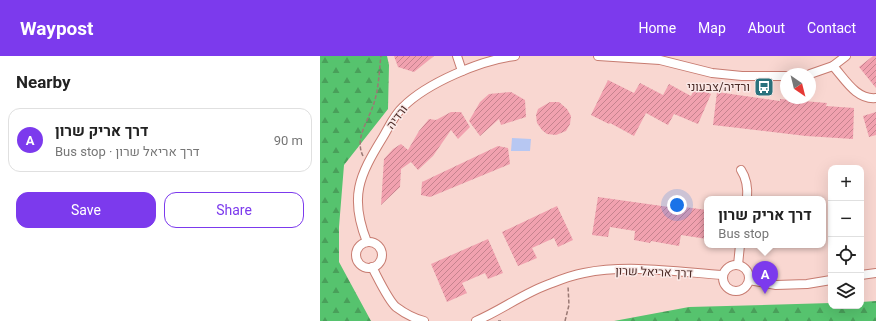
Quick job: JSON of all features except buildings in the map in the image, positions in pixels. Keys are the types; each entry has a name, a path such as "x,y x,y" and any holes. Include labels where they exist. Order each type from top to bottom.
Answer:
{"street":[{"path":"457,56 462,71"},
{"name":"ורדיה","path":"367,242 362,231 358,210 359,187 366,164 402,107 416,95 462,71 499,58 515,56"},
{"path":"598,56 659,58 712,73 742,76 780,76"},
{"path":"816,72 833,66 846,56"},
{"path":"833,66 855,91 868,99 876,98"},
{"path":"741,170 745,176 747,196"},
{"path":"367,242 377,244 382,253 379,263 372,267 365,267 359,263 357,259 356,256 358,248 363,243 367,242"},
{"path":"738,266 740,248"},
{"path":"738,266 746,270 749,280 743,289 739,291 732,290 726,286 723,275 730,267 738,266"},
{"path":"372,267 383,288 396,307 424,321"},
{"name":"דרך אריאל שרון","path":"476,321 493,314 519,297 551,283 584,273 640,269 723,275"},
{"path":"864,275 876,273"},
{"path":"749,280 776,285 807,284 828,280"}],"path":[{"path":"366,164 360,150 363,128 374,103 381,56"},
{"path":"565,321 569,304 568,278"}],"green space":[{"path":"320,56 387,56 389,65 388,109 344,165 339,227 339,262 371,321 320,321"},
{"path":"876,301 876,321 614,321 689,307 828,303 828,309 864,309 864,302"}],"water":[{"path":"512,138 531,139 530,151 511,151"}],"place":[{"name":"ורדיה/צבעוני","path":"764,87"},
{"name":"דרך אריק שרון","path":"765,294"}]}
